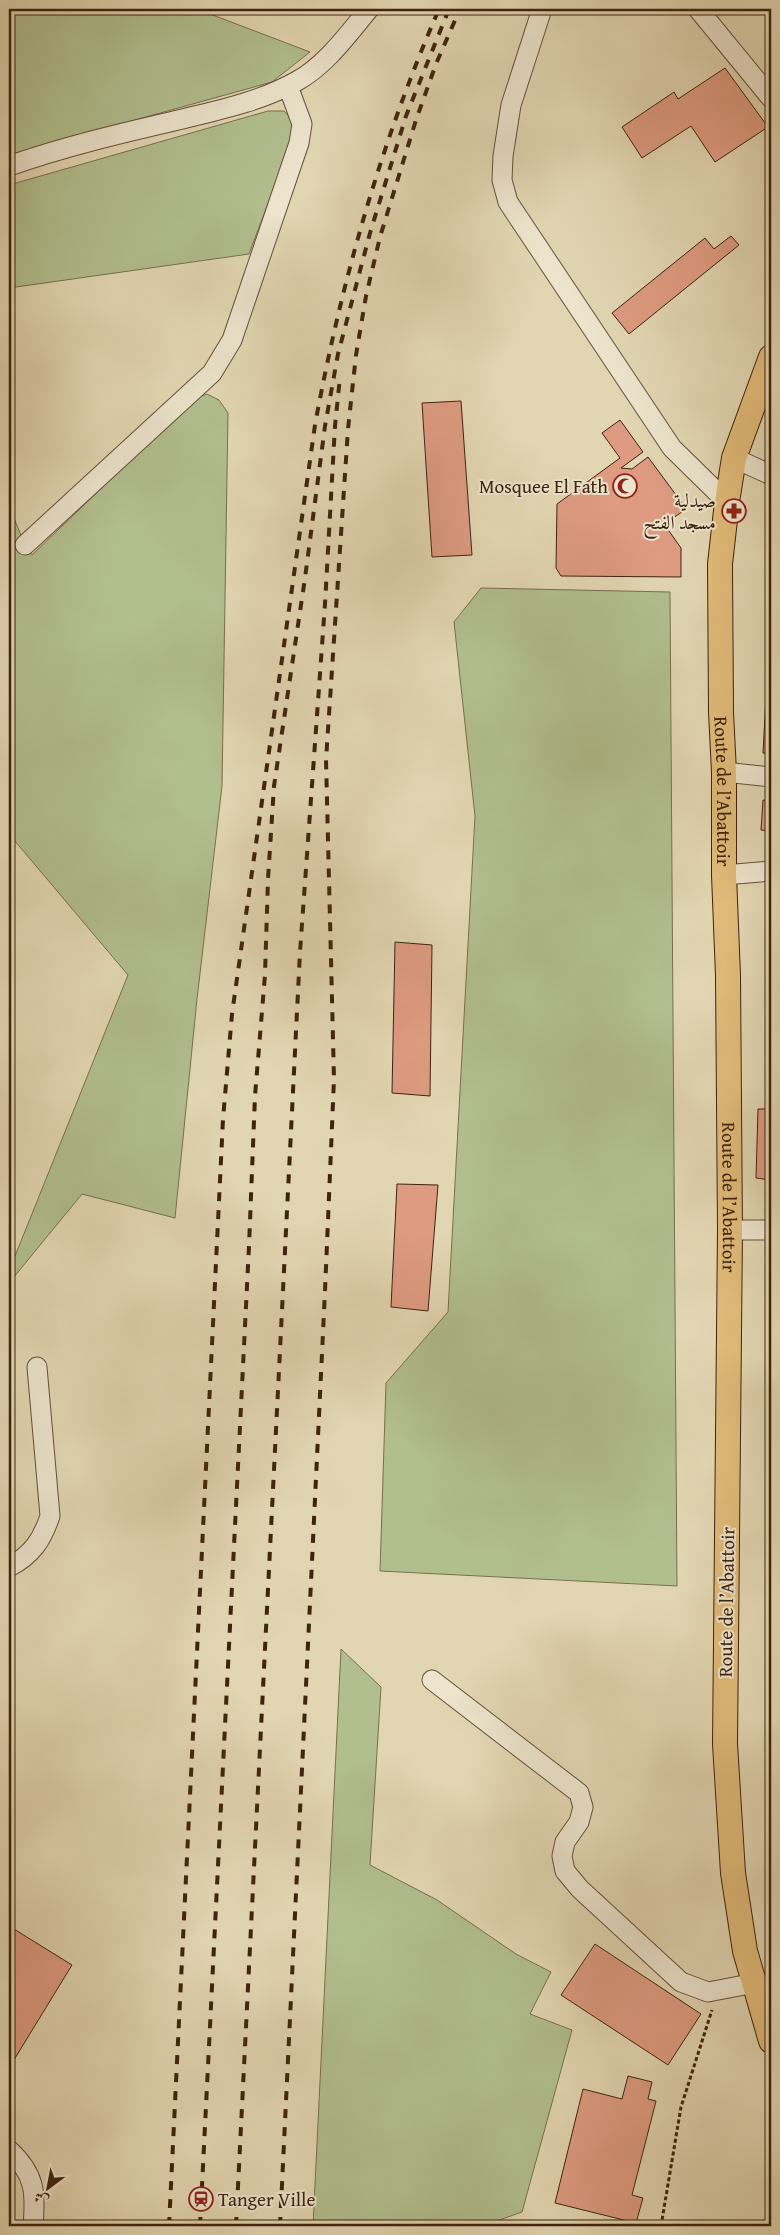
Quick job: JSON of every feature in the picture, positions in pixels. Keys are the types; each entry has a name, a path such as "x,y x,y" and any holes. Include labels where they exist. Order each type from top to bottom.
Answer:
{"main road":[{"name":"Route de l’Abattoir","path":"771,357 734,458 720,564 724,875 728,976 730,1230 725,1744 733,1873 745,1951 771,2041"}],"street":[{"path":"542,9 512,105 503,156 502,180 508,202 672,448 727,502"},
{"path":"698,9 771,98"},
{"path":"9,166 83,144 207,113 274,93 288,86 320,64 363,12"},
{"path":"25,545 212,373 232,340 299,143 302,124 288,86"},
{"path":"734,458 771,476"},
{"path":"724,772 771,777"},
{"path":"724,875 771,871"},
{"path":"730,1230 771,1230"},
{"path":"9,1567 24,1559 35,1547 45,1531 50,1516 37,1367"},
{"path":"432,1680 580,1793 583,1807 579,1822 565,1842 562,1856 565,1871 580,1889 681,1982 708,1992 754,1983"},
{"path":"9,2150 22,2162 33,2183 36,2200 33,2226"}],"path":[{"path":"662,2226 681,2107 719,1990"}],"green space":[{"path":"9,9 197,9 310,52 272,82 9,155"},
{"path":"268,111 284,111 295,123 293,137 249,254 9,288 9,185"},
{"path":"207,394 219,400 228,413 222,786 197,999 175,1218 82,1194 9,1283 9,1271 128,975 9,834 9,506 25,545 32,555 194,399"},
{"path":"481,588 670,592 677,1586 380,1571 386,1383 448,1312 475,816 454,622"},
{"path":"341,1649 381,1687 370,1865 437,1900 516,1954 551,1972 530,2014 572,2030 522,2212 487,2226 313,2226"}],"building":[{"path":"725,68 768,127 715,162 691,126 642,158 622,127 674,92 678,99"},
{"path":"731,236 739,245 629,334 612,313 705,238 714,249"},
{"path":"461,401 472,555 432,557 422,403"},
{"name":"Mosquee El Fath","path":"620,420 643,452 621,468 632,469 648,457 682,503 682,512 664,524 681,548 681,577 561,576 556,568 557,504 620,458 602,433"},
{"path":"766,697 771,698 771,754 763,753"},
{"path":"763,800 771,801 771,831 761,830"},
{"path":"395,942 432,945 430,1096 392,1093"},
{"path":"758,1109 771,1109 771,1180 756,1178"},
{"path":"397,1184 438,1185 428,1311 391,1307"},
{"path":"9,1926 72,1965 9,2068"},
{"path":"595,1944 701,2014 668,2065 561,1995"},
{"path":"628,2076 652,2082 648,2099 656,2101 632,2195 643,2198 636,2223 555,2203 583,2089 622,2099"}],"railway":[{"path":"169,2226 223,1119 232,1014 315,425 325,372 350,266 381,162 418,59 439,9"},
{"path":"200,2226 255,1096 265,975 268,879 274,786 305,578 325,426 338,354 370,233 406,116 449,9"},
{"path":"280,2226 334,1079 326,760 348,429 356,355 366,296 380,237 416,120 436,64 460,9"},
{"path":"236,2226 300,952 325,604 335,426 340,377"}],"place":[{"name":"Mosquee El Fath","path":"625,486"},
{"name":"صيدلية مسجد الفتح","path":"734,511"},
{"name":"Tanger Ville","path":"201,2199"}]}
